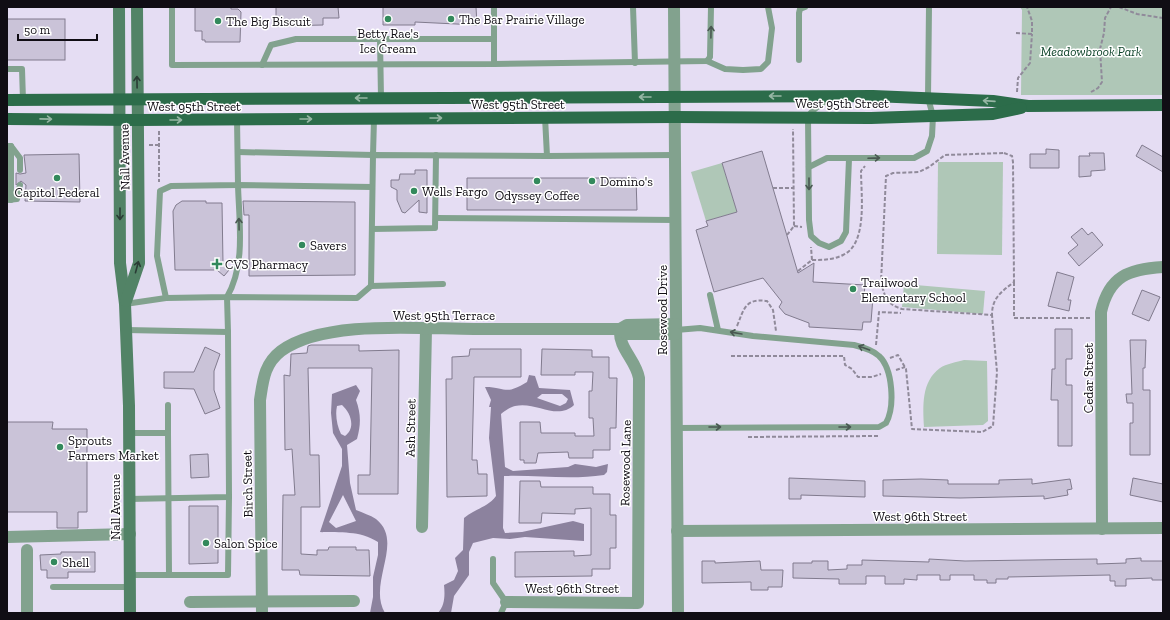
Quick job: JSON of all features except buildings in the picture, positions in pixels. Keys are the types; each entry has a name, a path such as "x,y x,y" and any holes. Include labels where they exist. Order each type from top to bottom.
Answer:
{"main road":[{"name":"Nall Avenue","path":"119,7 120,263 125,304 129,434 130,613"},
{"name":"Nall Avenue","path":"125,304 139,264 136,7"},
{"name":"West 95th Street","path":"7,100 832,96 993,101 1028,106 1163,105"},
{"name":"West 95th Street","path":"7,119 237,120 675,116 932,116 993,114 1028,106"}],"street":[{"name":"Rosewood Drive","path":"674,7 678,613"},
{"name":"Cedar Street","path":"1102,529 1102,312 1104,300 1110,288 1118,279 1129,272 1142,268 1163,267"},
{"name":"West 95th Terrace","path":"274,357 296,343 319,335 359,329 620,329 626,324 676,329"},
{"name":"Ash Street","path":"422,527 426,328"},
{"name":"Rosewood Lane","path":"620,329 619,336 622,344 635,366 639,378 638,603"},
{"name":"Birch Street","path":"262,608 260,400 264,376 274,357"},
{"name":"West 96th Street","path":"677,531 1163,528"},
{"path":"7,537 130,534"},
{"path":"27,550 27,613"},
{"path":"190,602 262,608 354,601"},
{"name":"West 96th Street","path":"504,607 638,603"}],"lane":[{"path":"172,7 172,65 635,63 708,59 725,70 761,69 768,62 772,28 768,7"},
{"path":"494,7 494,64"},
{"path":"633,7 635,63"},
{"path":"708,59 711,7"},
{"path":"799,60 799,13 802,7 805,7"},
{"path":"809,167 827,158 914,158 927,151 932,136 932,116 928,98 929,7"},
{"path":"380,39 381,98"},
{"path":"262,65 271,45 296,40 494,39"},
{"path":"7,69 22,69 23,100"},
{"path":"832,96 825,103 812,110 808,117 809,220 811,236 819,243 828,247 841,241 846,232 848,159"},
{"path":"545,117 547,156"},
{"path":"371,286 374,119"},
{"path":"53,587 130,581 169,574 228,575 229,497 227,297 234,285 239,263 237,120"},
{"path":"9,146 20,158 20,170"},
{"path":"9,146 13,166 9,200 17,199 20,185"},
{"path":"238,152 373,155 675,155"},
{"path":"372,229 435,228 436,155"},
{"path":"166,298 157,256 160,192 171,186 238,185 372,187"},
{"path":"436,218 675,220"},
{"path":"125,304 166,298 357,298 371,286 443,284"},
{"path":"710,295 718,330"},
{"path":"676,329 688,328 718,330 753,336 854,345 870,350 879,356 888,371 891,410 890,417 886,423 879,426 676,428"},
{"path":"126,330 228,332"},
{"path":"168,404 169,574"},
{"path":"129,434 168,434"},
{"path":"129,499 229,497"},
{"path":"493,559 493,583 504,607"}],"path":[{"path":"1017,92 1018,78 1031,60 1032,21 1027,7"},
{"path":"1091,92 1098,88 1102,82 1100,48 1104,33 1105,18 1111,7"},
{"path":"1119,7 1137,14 1163,18"},
{"path":"1016,33 1032,34"},
{"path":"787,235 794,226 793,126"},
{"path":"158,131 158,182"},
{"path":"144,146 158,145"},
{"path":"992,315 902,309 892,306 884,297 881,282 886,176 893,173 920,172 944,155 1004,154 1012,156 1014,318 1090,318"},
{"path":"798,271 812,260 829,260 844,255 854,246 860,232 861,171 865,166 873,166"},
{"path":"773,188 793,188"},
{"path":"794,226 801,226 803,231"},
{"path":"808,243 812,249 812,260"},
{"path":"895,356 898,355 905,367 912,429 982,432 993,426 996,372 992,306 996,298 1014,282"},
{"path":"743,328 736,327 745,306 756,300 761,300 767,301 773,310 776,333 769,332"},
{"path":"870,345 876,348 879,312 901,313"},
{"path":"731,356 844,356 845,365 852,369 858,377 872,377 881,374"},
{"path":"887,359 890,362"},
{"path":"892,370 905,367"},
{"path":"744,437 881,435"}],"green space":[{"name":"Meadowbrook Park","path":"1020,7 1163,7 1163,95 1021,95 1022,10"},
{"path":"938,162 1003,162 1002,255 937,254"},
{"path":"722,163 737,212 706,221 691,172"},
{"path":"904,284 985,291 983,314 902,307"},
{"path":"964,360 987,361 988,421 983,425 924,427 924,395 929,380 940,368 948,364"}],"shaded area":[{"path":"529,375 535,376 539,388 570,390 574,405 561,411 553,411 523,405 509,408 501,414 505,467 513,471 568,467 575,464 596,467 608,464 607,472 604,475 579,477 504,476 503,528 505,533 522,532 573,521 584,524 584,541 525,537 510,539 493,538 473,543 469,552 469,575 454,596 451,613 438,613 444,600 444,585 454,580 458,571 455,558 463,550 464,518 485,506 496,496 489,438 491,407 489,407 491,400 485,387 509,390 527,382","holes":["542,394 562,394 568,399 566,403 560,406 537,398"]},
{"path":"356,385 360,391 356,400 360,415 357,439 347,445 350,483 356,510 376,519 384,528 387,539 387,551 380,589 381,601 385,613 370,613 373,597 373,577 378,555 378,542 371,538 357,534 343,532 320,532 342,466 342,449 333,433 331,413 332,394","holes":["342,405 348,412 351,420 350,429 345,436 341,434 336,417 337,406","343,495 356,521 336,528 329,522"]}],"place":[{"name":"Betty Rae's Ice Cream","path":"388,19"},
{"name":"The Bar Prairie Village","path":"451,19"},
{"name":"The Big Biscuit","path":"218,21"},
{"name":"Capitol Federal","path":"57,178"},
{"name":"Odyssey Coffee","path":"537,181"},
{"name":"Domino's","path":"592,181"},
{"name":"Wells Fargo","path":"414,191"},
{"name":"Savers","path":"302,245"},
{"name":"CVS Pharmacy","path":"217,264"},
{"name":"Trailwood Elementary School","path":"853,289"},
{"name":"Sprouts Farmers Market","path":"60,447"},
{"name":"Salon Spice","path":"206,543"},
{"name":"Shell","path":"54,562"}]}
